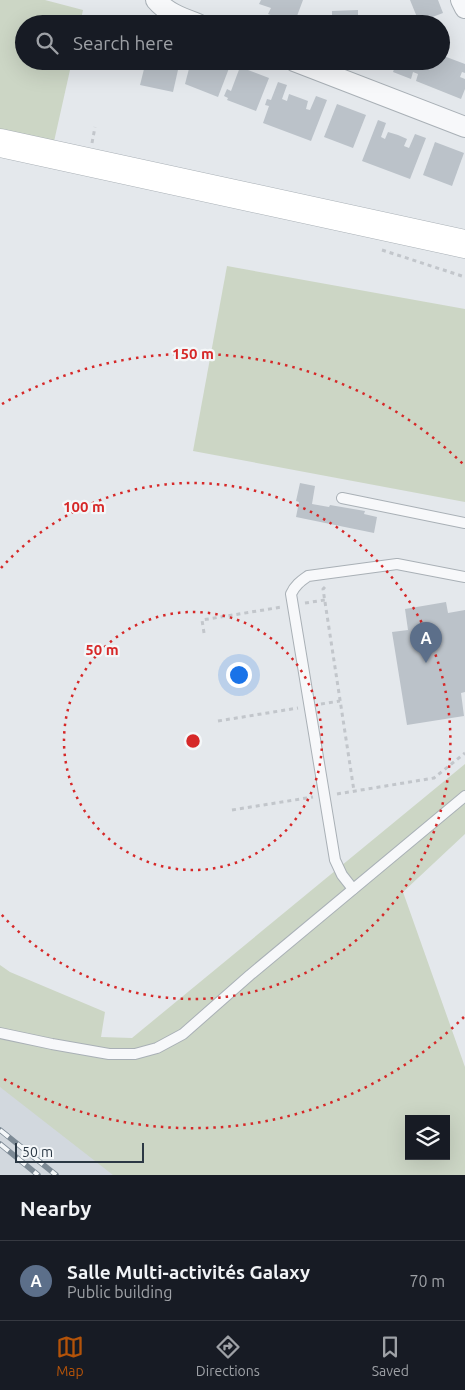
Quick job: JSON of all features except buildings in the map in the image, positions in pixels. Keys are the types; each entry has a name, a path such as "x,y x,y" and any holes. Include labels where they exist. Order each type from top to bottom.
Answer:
{"street":[{"path":"156,0 162,8 176,15"},
{"path":"461,0 465,8"},
{"path":"317,70 465,127"},
{"path":"0,143 465,244"}],"lane":[{"path":"342,498 465,523"},
{"path":"354,889 342,875 335,860 291,594 300,581 308,576 397,564 465,577"},
{"path":"0,1033 109,1054 134,1054 157,1048 183,1034 250,975 465,796"}],"path":[{"path":"326,586 323,589 324,600 354,791 434,778 465,753"},
{"path":"204,633 202,620 324,600"},
{"path":"218,721 340,701"},
{"path":"232,810 324,796"}],"shaded area":[{"path":"0,1008 164,1175 0,1175"}],"green space":[{"path":"0,0 45,0 83,10 82,15 15,15 15,70 70,70 53,146 0,134"},
{"path":"227,266 465,309 465,502 193,451"},
{"path":"465,764 465,834 403,892 465,1067 465,1175 113,1175 0,1087 0,965 10,972 105,1012 101,1037 132,1038"}],"railway":[{"path":"0,1130 56,1175"},
{"path":"0,1144 38,1175"}],"place":[{"name":"Salle Multi-activités Galaxy","path":"426,663"}]}
